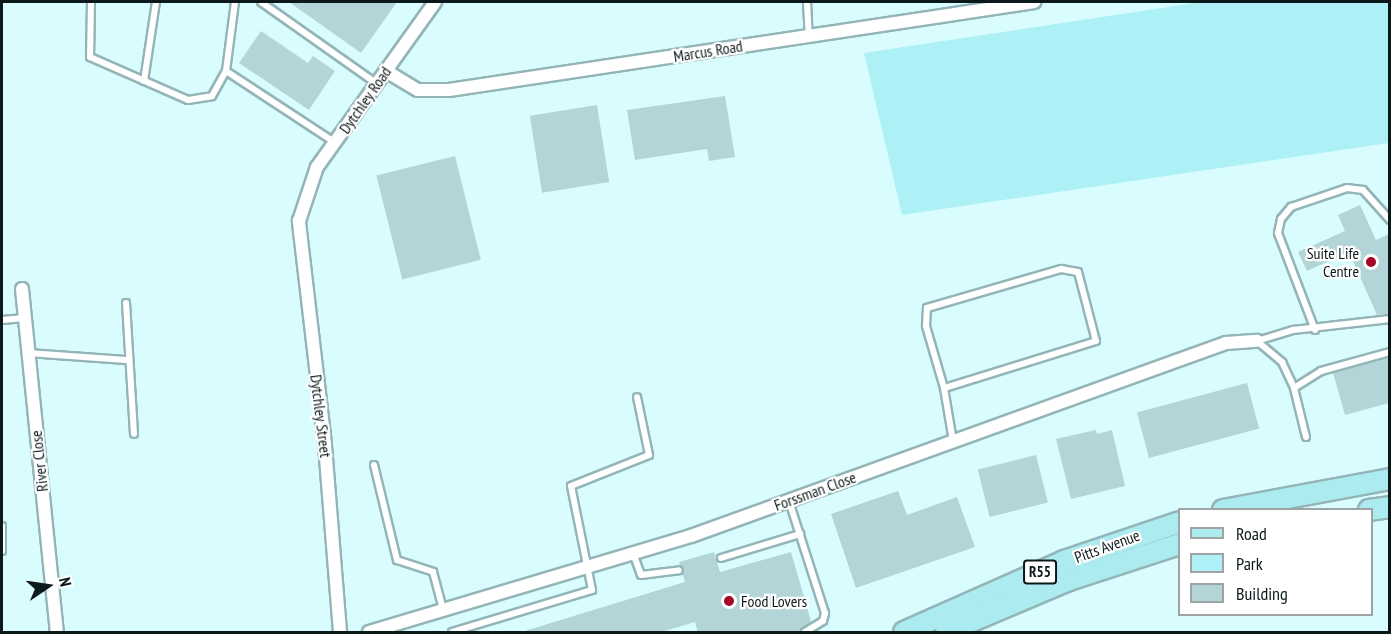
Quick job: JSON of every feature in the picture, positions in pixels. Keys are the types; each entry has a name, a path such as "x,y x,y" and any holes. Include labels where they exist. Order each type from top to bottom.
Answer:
{"main road":[{"path":"1234,508 1389,479"},
{"path":"1373,509 1389,507"},
{"name":"Pitts Avenue","path":"904,633 1064,561 1178,522"},
{"name":"Pitts Avenue","path":"946,633 1069,580 1178,544"}],"street":[{"name":"Dytchley Road","path":"302,201 335,143 435,2"},
{"name":"Marcus Road","path":"386,71 418,90 440,91 1034,2"},
{"name":"Dytchley Street","path":"302,201 298,244 325,444 340,633"},
{"name":"River Close","path":"22,289 57,633"},
{"name":"Forssman Close","path":"375,632 788,501 1226,343 1257,341"}],"lane":[{"path":"91,2 90,57 144,81 199,100 220,89 226,71 235,2"},
{"path":"144,81 156,2"},
{"path":"261,2 377,84"},
{"path":"807,2 809,36"},
{"path":"226,71 335,143"},
{"path":"1315,330 1278,234 1281,219 1291,207 1347,188 1363,190 1389,220"},
{"path":"944,388 1096,341 1078,272 1061,269 927,308 926,326 944,388 953,441"},
{"path":"126,303 126,360 134,434"},
{"path":"2,320 25,318"},
{"path":"1257,341 1389,319"},
{"path":"1257,341 1282,362 1294,388 1306,437"},
{"path":"1294,388 1321,371 1389,352"},
{"path":"28,353 126,360"},
{"path":"452,633 586,593 594,586 571,486 649,455 637,397"},
{"path":"374,465 397,560 433,572 443,610"},
{"path":"788,501 825,613 823,621 805,633"},
{"path":"2,526 2,550"},
{"path":"721,558 800,534"},
{"path":"632,552 641,575 679,570"}],"green space":[{"path":"1201,2 1389,2 1389,143 902,215 864,53"}],"building":[{"path":"289,2 397,2 361,53"},
{"path":"261,31 308,63 313,56 335,71 309,110 239,63"},
{"path":"725,96 735,157 709,161 707,149 635,160 627,110"},
{"path":"597,105 609,182 542,193 530,116"},
{"path":"455,156 481,260 402,279 376,176"},
{"name":"Suite Life Centre","path":"1360,205 1376,240 1389,234 1389,314 1377,315 1349,252 1307,271 1298,252 1345,231 1338,215"},
{"path":"1389,358 1389,403 1345,415 1333,373"},
{"path":"1247,383 1259,428 1149,458 1137,413"},
{"path":"1096,430 1097,434 1112,430 1125,486 1071,499 1056,439"},
{"path":"1036,455 1048,503 990,517 978,470"},
{"path":"898,491 907,515 957,497 975,547 856,588 831,514"},
{"path":"714,552 720,572 791,552 811,621 800,633 698,633 695,622 658,633 518,633 685,582 679,562"}],"place":[{"name":"Suite Life Centre","path":"1371,262"},
{"name":"Food Lovers","path":"729,601"}]}
